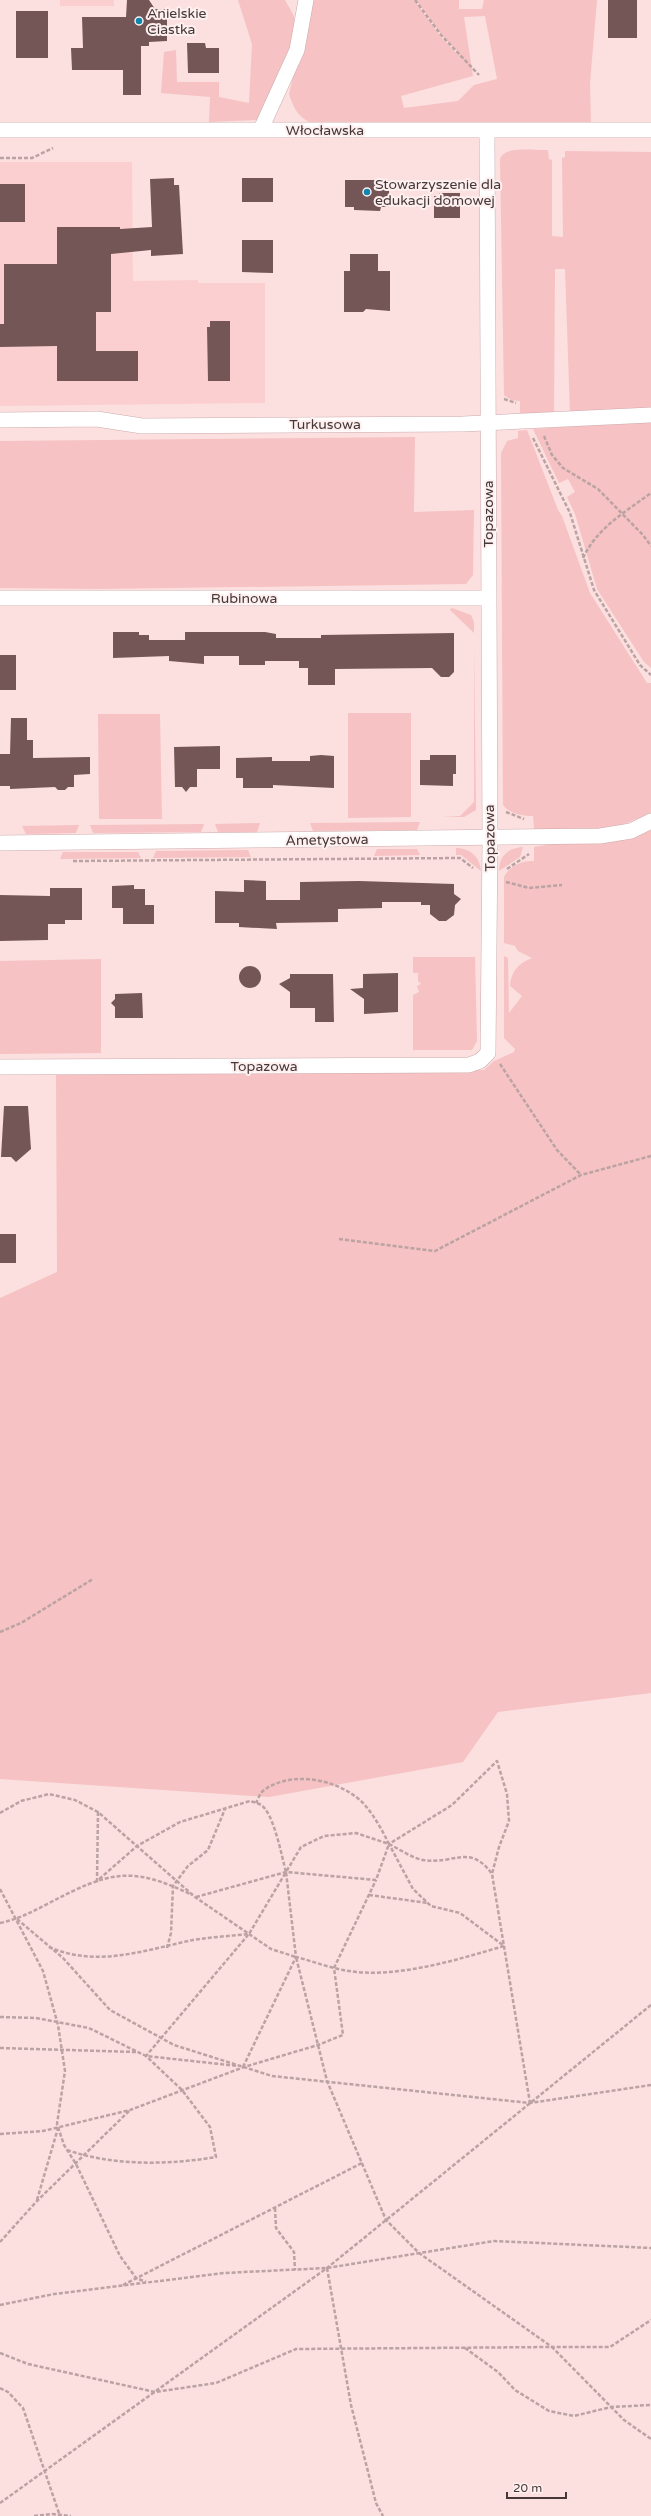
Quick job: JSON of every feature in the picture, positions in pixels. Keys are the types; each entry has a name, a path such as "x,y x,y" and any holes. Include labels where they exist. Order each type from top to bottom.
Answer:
{"street":[{"path":"261,129 297,50 306,0"},
{"name":"Włocławska","path":"0,130 651,130"},
{"name":"Topazowa","path":"0,1067 469,1065 483,1059 490,1048 487,131"},
{"name":"Turkusowa","path":"0,420 97,418 142,426 488,423 651,415"},
{"name":"Rubinowa","path":"0,598 488,598"},
{"name":"Ametystowa","path":"0,843 490,839 618,834 651,821"}],"path":[{"path":"415,0 441,36 479,75"},
{"path":"532,421 556,461 572,475 598,489 622,515 644,535 651,546"},
{"path":"532,421 570,513 583,558 597,595 640,665 651,675"},
{"path":"583,558 595,538 651,493"},
{"path":"501,810 528,820"},
{"path":"501,873 529,855 529,847"},
{"path":"71,861 460,858 478,872"},
{"path":"501,878 511,885 522,888 562,885"},
{"path":"490,1048 518,1094 557,1150 581,1175"},
{"path":"340,1239 435,1250 581,1175 651,1156"},
{"path":"0,1632 21,1623 94,1579"},
{"path":"0,2134 43,2132 130,2110 244,2067 318,2045 343,2035 334,1968 376,1880 389,1844 452,1806 498,1761 507,1794 509,1821 499,1847 492,1874 530,2103"},
{"path":"256,1803 262,1791 276,1784 294,1779 322,1781 345,1790 362,1803 379,1824 413,1889 431,1906 460,1913 504,1946"},
{"path":"0,1813 21,1801 49,1794 75,1800 98,1812 195,1897 271,1949 334,1968 344,1970 389,1972 454,1960 504,1946"},
{"path":"97,1881 137,1846 180,1822 250,1801 262,1806 270,1818 286,1872 296,1957 327,2081 386,2220 419,2253 552,2347 624,2420 651,2438"},
{"path":"167,1948 171,1933 173,1886 188,1866 208,1850 225,1808"},
{"path":"97,1881 98,1812"},
{"path":"146,2056 248,1934 301,1848 324,1836 356,1832 389,1844 422,1860 473,1856 484,1862 492,1874"},
{"path":"0,1923 17,1919 80,1887 110,1877 142,1876 173,1886 195,1897 286,1872 376,1880"},
{"path":"0,1889 43,1970 57,2022 65,2071 60,2094 58,2128 36,2202"},
{"path":"369,1895 428,1903"},
{"path":"17,1919 50,1947 110,2010 174,2045 272,2076 530,2103 651,2085"},
{"path":"50,1947 67,1955 100,1959 167,1948 194,1940 248,1934"},
{"path":"244,2067 296,1957"},
{"path":"0,2503 327,2268 651,2005"},
{"path":"0,2017 36,2018 89,2028 146,2056 182,2090 210,2127 216,2157 182,2163 129,2161 84,2156 67,2150"},
{"path":"0,2048 138,2052"},
{"path":"146,2056 244,2067"},
{"path":"0,2242 36,2202 130,2110"},
{"path":"58,2128 67,2150 76,2164 120,2256 136,2278 148,2282"},
{"path":"121,2286 362,2163"},
{"path":"275,2208 276,2228 294,2252 295,2270"},
{"path":"0,2305 54,2294 224,2273 327,2268 494,2241 651,2248"},
{"path":"327,2268 351,2405 376,2503 383,2516"},
{"path":"0,2353 28,2364 155,2392 216,2383 296,2349 610,2347 651,2320"},
{"path":"464,2348 498,2372 515,2390 549,2411 574,2416 611,2407 651,2405"},
{"path":"0,2388 8,2392 23,2408 60,2515"},
{"path":"34,2516 71,2516"}],"shaded area":[{"path":"60,0 114,0 114,6 60,6"},
{"path":"238,0 285,0 294,16 297,37 257,120 209,122 210,97 161,93 164,52 176,50 177,82 219,82 219,97 249,103 252,44"},
{"path":"311,0 414,0 440,36 458,55 460,54 441,34 416,0 459,0 459,9 482,9 484,0 597,0 590,83 591,125 313,124 297,112 289,94","holes":["485,16 497,79 474,85 458,101 404,108 401,96 473,76 464,17"]},
{"path":"514,150 548,150 549,159 552,160 552,236 563,237 562,158 565,157 565,151 651,152 651,409 570,413 565,269 555,269 554,414 520,416 520,401 511,400 504,395 500,159 503,155"},
{"path":"0,162 132,162 133,281 198,280 198,283 265,283 265,403 0,406"},
{"path":"651,421 651,668 644,662 597,589 575,514 567,497 575,492 568,479 559,483 533,429"},
{"path":"527,430 558,510 562,516 590,593 647,683 651,683 651,813 612,829 557,832 534,829 533,816 516,814 509,811 503,805 501,453 507,441 518,438 518,431"},
{"path":"415,437 414,512 474,510 473,575 466,584 100,589 0,588 0,441"},
{"path":"452,608 471,615 474,622 474,633 450,610"},
{"path":"474,645 476,810 464,817 441,817 460,816 474,802"},
{"path":"348,713 411,713 411,817 348,818"},
{"path":"98,714 160,714 162,819 99,819"},
{"path":"420,822 417,830 313,831 310,823"},
{"path":"260,823 257,832 218,832 215,824"},
{"path":"204,824 201,832 93,833 90,825"},
{"path":"79,825 76,833 26,834 22,826"},
{"path":"651,827 651,1693 498,1712 463,1762 269,1797 0,1779 0,1298 57,1272 56,1075 484,1070 494,1061 514,1052 515,1049 504,1038 504,956 508,958 509,1013 522,996 510,986 512,976 519,966 532,958 518,951 515,946 504,943 504,877 517,864 534,861 534,847"},
{"path":"523,847 520,857 499,871 499,866 505,854 513,849"},
{"path":"456,848 461,848 473,854 479,862 481,871 461,855 456,855"},
{"path":"377,849 417,849 420,855 374,856"},
{"path":"248,850 251,857 153,858 156,851"},
{"path":"63,852 138,852 141,858 60,859"},
{"path":"413,957 475,957 477,1041 472,1050 413,1050 413,995 419,992 417,986 421,984 418,981 418,973 413,973"},
{"path":"101,959 101,1053 0,1054 0,961"}],"building":[{"path":"127,0 149,0 155,9 167,9 167,41 149,42 149,46 141,46 141,95 123,95 123,70 72,70 71,48 83,48 82,17 126,17"},
{"path":"608,0 637,0 637,38 608,38"},
{"path":"16,11 48,11 48,58 16,58"},
{"path":"187,43 205,43 206,48 219,48 219,73 188,73"},
{"path":"174,178 174,185 179,185 183,254 151,256 151,250 111,254 111,312 96,312 96,351 138,351 138,381 57,381 57,346 0,347 0,324 4,324 4,264 57,264 57,227 120,227 120,229 152,227 150,179"},
{"path":"242,178 273,178 273,202 242,202"},
{"path":"345,180 389,180 389,207 381,207 380,211 354,210 354,207 345,207"},
{"path":"0,184 25,184 25,222 0,222"},
{"path":"439,193 460,193 460,218 434,218 434,196 439,196"},
{"path":"242,240 273,240 273,273 242,272"},
{"path":"350,254 378,254 378,271 390,271 390,311 366,309 363,312 344,312 344,271 350,271"},
{"path":"210,321 230,321 230,381 208,381 207,327 210,327"},
{"path":"113,632 139,632 139,635 149,635 149,640 185,640 185,632 265,632 276,634 276,638 321,638 321,635 454,633 454,672 449,677 441,677 432,668 335,669 335,685 308,685 308,668 299,668 299,661 265,661 265,665 239,665 239,656 204,656 204,664 169,661 169,656 113,658"},
{"path":"0,655 16,655 16,690 0,690"},
{"path":"11,718 27,718 27,740 33,740 33,758 90,757 90,774 74,775 74,787 68,787 65,790 58,790 55,787 10,789 10,786 0,786 0,754 10,754"},
{"path":"220,746 220,769 197,769 197,787 190,787 186,792 182,787 175,787 174,747"},
{"path":"430,755 456,755 456,774 453,774 453,786 420,785 420,760 430,760"},
{"path":"310,756 334,756 334,788 273,785 273,788 243,788 243,778 236,778 236,758 272,757 272,761 310,761"},
{"path":"244,880 266,881 266,900 300,900 300,882 359,881 454,884 454,894 461,899 455,905 454,915 446,921 439,921 430,914 430,905 421,905 421,902 382,902 382,908 338,909 338,922 276,923 277,929 239,927 239,923 215,923 215,891 244,892"},
{"path":"134,885 134,889 145,889 145,905 154,905 154,924 123,924 123,908 112,908 112,886"},
{"path":"50,888 82,888 82,920 65,920 65,924 48,924 48,940 0,941 0,895 50,896"},
{"path":"250,966 258,969 261,977 258,985 250,988 242,985 239,977 242,969"},
{"path":"398,973 398,1012 364,1014 364,999 350,989 363,988 363,974"},
{"path":"290,974 333,974 334,1022 315,1022 315,1008 290,1008 290,992 279,984 290,978"},
{"path":"142,993 143,1018 115,1018 115,1007 111,1003 115,999 115,994"},
{"path":"4,1106 28,1106 31,1149 16,1162 11,1157 1,1157"},
{"path":"0,1234 16,1234 16,1263 0,1263"}],"place":[{"name":"Anielskie Ciastka","path":"139,21"},
{"name":"Stowarzyszenie dla edukacji domowej","path":"367,192"}]}
